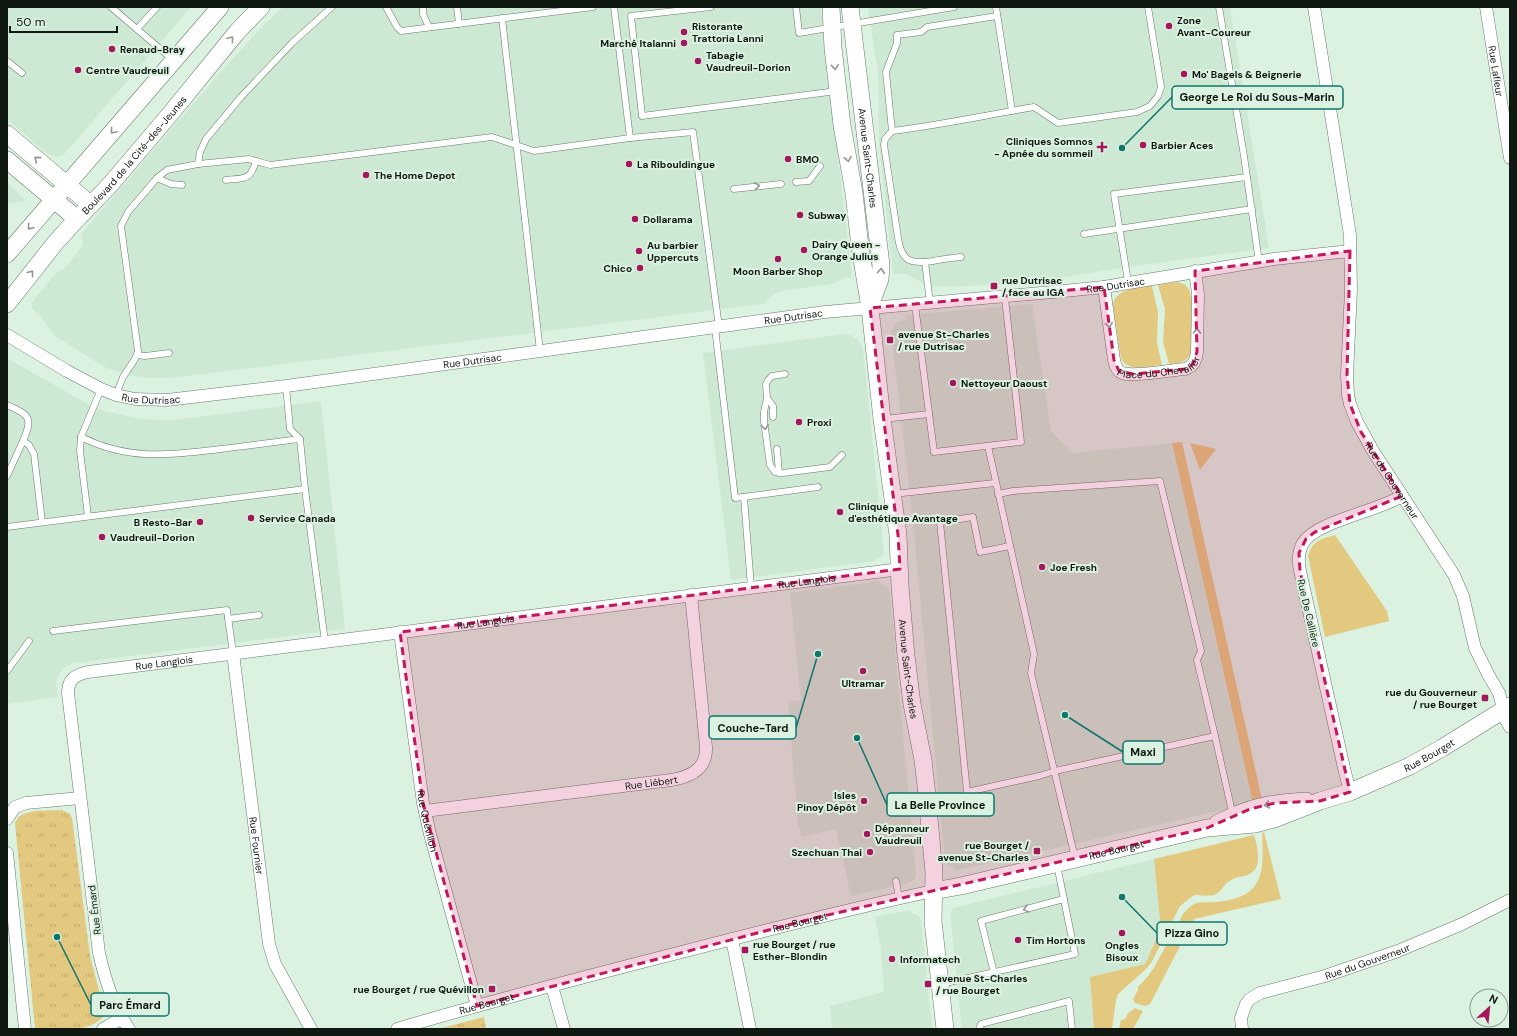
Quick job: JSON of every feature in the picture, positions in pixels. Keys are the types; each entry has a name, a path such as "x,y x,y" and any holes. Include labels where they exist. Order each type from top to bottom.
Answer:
{"street":[{"path":"7,254 220,7"},
{"name":"Boulevard de la Cité-des-Jeunes","path":"7,304 32,271 77,218 109,186 175,109 229,42 261,7"},
{"name":"Avenue Saint-Charles","path":"831,7 838,91 853,123"},
{"name":"Avenue Saint-Charles","path":"850,7 853,123 881,265 880,279 870,308 882,419 898,535 900,586 911,696 923,760 926,786 934,872 933,921 945,1029"},
{"path":"1314,7 1350,228 1350,252"},
{"name":"Rue Lafleur","path":"1486,7 1510,158"},
{"path":"7,134 91,204"},
{"path":"7,160 77,218"},
{"name":"Rue Dutrisac","path":"7,335 67,371 101,389 116,395 146,400 162,400 201,397 286,386 826,312 1004,298 1104,286 1259,262 1350,252"},
{"name":"Rue du Gouverneur","path":"1350,252 1347,375 1350,404 1361,432 1454,575 1463,596 1475,648 1486,672 1506,702 1506,720 1510,727"},
{"name":"Place du Chevalier","path":"1104,286 1114,360 1119,371 1133,374 1185,369 1192,365 1195,361 1197,352 1198,294 1195,271"},
{"name":"Rue De Callière","path":"1350,792 1300,571 1299,553 1303,543 1315,532 1331,524 1386,505 1402,496"},
{"name":"Rue Langlois","path":"72,678 88,672 900,569"},
{"name":"Rue Liébert","path":"425,811 675,780 696,772 705,758 706,747 691,595"},
{"name":"Rue Quévillon","path":"400,632 425,811 477,1006"},
{"name":"Rue Fournier","path":"233,653 269,944 275,964 311,1029"},
{"name":"Rue Émard","path":"72,678 68,687 68,693 99,953 108,987 122,1018 129,1029"},
{"name":"Rue Bourget","path":"397,1029 477,1006 732,939 899,898 961,886 1076,860 1234,820 1255,824 1274,819 1370,784 1428,756 1506,702"},
{"path":"7,819 15,807 26,803 80,798"},
{"path":"7,853 25,1029"},
{"name":"Rue du Gouverneur","path":"1242,1029 1241,1018 1246,1004 1250,999 1260,993 1325,976 1392,954 1462,924 1510,900"},
{"path":"732,939 750,1029"},
{"path":"552,986 564,1029"},
{"path":"103,1029 122,1018"}],"lane":[{"path":"111,7 173,60"},
{"path":"137,29 156,7"},
{"path":"198,164 200,152 206,139 241,97 292,43 332,7"},
{"path":"386,7 397,27 401,31 593,7"},
{"path":"423,7 423,14 429,27"},
{"path":"457,7 459,24"},
{"path":"614,7 630,138"},
{"path":"711,7 631,16 642,116 838,91"},
{"path":"796,7 799,33 954,7"},
{"path":"996,7 1012,110"},
{"path":"961,257 917,263 909,261 901,252 884,145 885,139 892,131 1034,107 1058,124 1130,114 1144,110 1150,106 1158,96 1161,87 1148,7"},
{"path":"1219,7 1247,177 1259,262"},
{"path":"892,131 886,72 897,43 897,35 921,32 927,28 997,16"},
{"path":"502,18 540,351"},
{"path":"7,61 22,73"},
{"path":"116,395 123,377 137,355 138,345 121,226 128,212 157,178 167,170 198,164 249,159 270,165 492,137 534,151 630,138 693,132 736,498 818,487"},
{"path":"226,180 248,176 251,173 256,161"},
{"path":"796,182 810,181 820,166"},
{"path":"1128,282 1114,194 1247,177"},
{"path":"157,178 171,184 182,186"},
{"path":"734,189 781,184"},
{"path":"1084,234 1252,209"},
{"path":"926,262 930,303"},
{"path":"914,305 934,452 1021,442 1004,298"},
{"path":"137,355 146,356 169,353"},
{"path":"773,417 772,406 768,398 766,384 772,376 785,374"},
{"path":"286,386 290,429 300,439 325,642"},
{"path":"88,516 80,451 81,437 101,389"},
{"path":"768,398 764,412 764,421 770,465 775,472 779,473 830,467 842,455"},
{"path":"7,405 24,414 29,420 23,441 7,476"},
{"path":"882,419 929,414"},
{"path":"81,437 94,444 119,451 159,456 300,439"},
{"path":"23,441 29,445 34,454 42,522"},
{"path":"988,446 1034,654 1031,672 1076,860"},
{"path":"776,449 779,473"},
{"path":"998,494 1013,491 1160,480 1200,650 1197,660 1234,820"},
{"path":"893,494 995,483"},
{"path":"7,527 305,489"},
{"path":"744,497 751,587"},
{"path":"1010,546 980,552 973,517 940,522 967,792 1215,736"},
{"path":"53,631 227,610 233,653"},
{"path":"228,619 259,616"},
{"path":"7,671 29,641"},
{"path":"939,984 1075,954 1057,864"},
{"path":"896,881 899,898"},
{"path":"994,973 981,921 1064,899"},
{"path":"979,1029 981,1024 1069,1001 1072,1029"}],"highlighted area":[{"path":"1350,251 1347,375 1350,404 1361,432 1402,496 1315,532 1306,539 1299,553 1300,571 1350,792 1320,801 1275,803 1250,809 1207,828 819,917 477,1006 423,803 400,632 900,569 898,535 870,308 1104,287 1114,360 1119,371 1133,374 1185,369 1192,365 1197,352 1195,271"}],"shaded area":[{"path":"7,7 191,7 67,151 63,155 56,157 46,153 7,119"},
{"path":"283,7 821,7 852,278 846,277 832,284 781,291 763,304 171,378 146,378 133,376 103,366 55,336 40,315 32,309 32,303 56,273 66,267 83,245 82,233 217,76 262,27"},
{"path":"868,7 1230,7 1269,248 1038,281 997,285 936,287 926,285 906,274 893,274 879,145 878,74"},
{"path":"7,182 26,201 7,204"},
{"path":"1032,304 1051,431 1072,453 1172,443 1253,803 954,871 954,868 947,865 945,861 911,503 891,333 896,323 906,319 906,315"},
{"path":"845,334 857,339 863,348 884,553 876,559 876,561 731,580 703,353"},
{"path":"7,358 86,403 104,411 140,419 175,420 321,401 345,629 74,663 62,669 58,676 56,683 58,697 7,704"},
{"path":"880,581 881,584 888,588 890,594 916,876 914,880 909,883 851,896 836,829 802,837 798,826 788,702 801,700 790,593"},
{"path":"1154,859 1161,929 1145,964 1090,977 1094,1029 962,1029 950,913 953,908"},
{"path":"910,910 911,913 917,915 921,919 932,1029 832,1029 830,1006 884,992 881,949 875,917"}],"green space":[{"path":"1177,282 1186,286 1190,293 1192,309 1191,352 1185,360 1179,363 1169,364 1163,342 1165,309 1158,285"},
{"path":"1152,286 1158,312 1157,343 1162,365 1139,368 1128,366 1121,358 1113,305 1118,295 1123,292 1134,288"},
{"path":"1182,442 1262,799 1253,803 1172,443"},
{"path":"1190,443 1216,449 1200,470"},
{"path":"1335,535 1387,611 1389,621 1325,637 1308,556 1315,543"},
{"path":"62,810 70,814 72,818 90,956 99,990 105,1004 106,1013 100,1020 83,1028 63,1030 35,1029 15,823 22,815 35,811"},
{"path":"1264,832 1281,899 1194,919 1150,1004 1145,1006 1135,1003 1133,999 1138,987 1149,975 1156,964 1187,909 1200,902 1231,900 1252,889 1258,881 1261,872 1263,848 1262,833"},
{"path":"1254,835 1258,855 1255,870 1249,874 1229,881 1215,895 1194,895 1180,906 1151,963 1118,994 1112,1029 1094,1029 1090,977 1145,964 1161,929 1154,859"},
{"path":"1135,1008 1143,1011 1133,1029 1119,1029 1121,1020 1125,1019 1128,1013"},
{"path":"484,1017 486,1029 440,1029 442,1028"}],"place":[{"name":"Zone Avant-Coureur","path":"1169,26"},
{"name":"Ristorante Trattoria Lanni","path":"684,32"},
{"name":"Marché Italanni","path":"684,43"},
{"name":"Renaud-Bray","path":"112,49"},
{"name":"Tabagie Vaudreuil-Dorion","path":"698,61"},
{"name":"Centre Vaudreuil","path":"78,70"},
{"name":"Mo' Bagels & Beignerie","path":"1184,74"},
{"name":"Barbier Aces","path":"1143,145"},
{"name":"Cliniques Somnos - Apnée du sommeil","path":"1102,147"},
{"name":"George Le Roi du Sous-Marin","path":"1122,148"},
{"name":"BMO","path":"788,159"},
{"name":"La Ribouldingue","path":"629,164"},
{"name":"The Home Depot","path":"366,175"},
{"name":"Subway","path":"800,215"},
{"name":"Dollarama","path":"635,219"},
{"name":"Dairy Queen - Orange Julius","path":"804,250"},
{"name":"Au barbier Uppercuts","path":"639,251"},
{"name":"Moon Barber Shop","path":"778,259"},
{"name":"Chico","path":"640,268"},
{"name":"rue Dutrisac / face au IGA","path":"994,286"},
{"name":"avenue St-Charles / rue Dutrisac","path":"890,340"},
{"name":"Nettoyeur Daoust","path":"953,383"},
{"name":"Proxi","path":"799,422"},
{"name":"Clinique d'esthétique Avantage","path":"840,512"},
{"name":"Service Canada","path":"251,518"},
{"name":"B Resto-Bar","path":"200,522"},
{"name":"Vaudreuil-Dorion","path":"102,537"},
{"name":"Joe Fresh","path":"1042,567"},
{"name":"Couche-Tard","path":"818,654"},
{"name":"Ultramar","path":"863,671"},
{"name":"rue du Gouverneur / rue Bourget","path":"1485,698"},
{"name":"Maxi","path":"1065,715"},
{"name":"La Belle Province","path":"857,738"},
{"name":"Isles Pinoy Dépôt","path":"864,801"},
{"name":"Dépanneur Vaudreuil","path":"867,834"},
{"name":"rue Bourget / avenue St-Charles","path":"1037,851"},
{"name":"Szechuan Thai","path":"870,852"},
{"name":"Pizza Gino","path":"1122,897"},
{"name":"Ongles Bisoux","path":"1122,933"},
{"name":"Parc Émard","path":"57,937"},
{"name":"Tim Hortons","path":"1018,940"},
{"name":"rue Bourget / rue Esther-Blondin","path":"745,950"},
{"name":"Informatech","path":"892,959"},
{"name":"avenue St-Charles / rue Bourget","path":"928,984"},
{"name":"rue Bourget / rue Quévillon","path":"492,989"}]}
